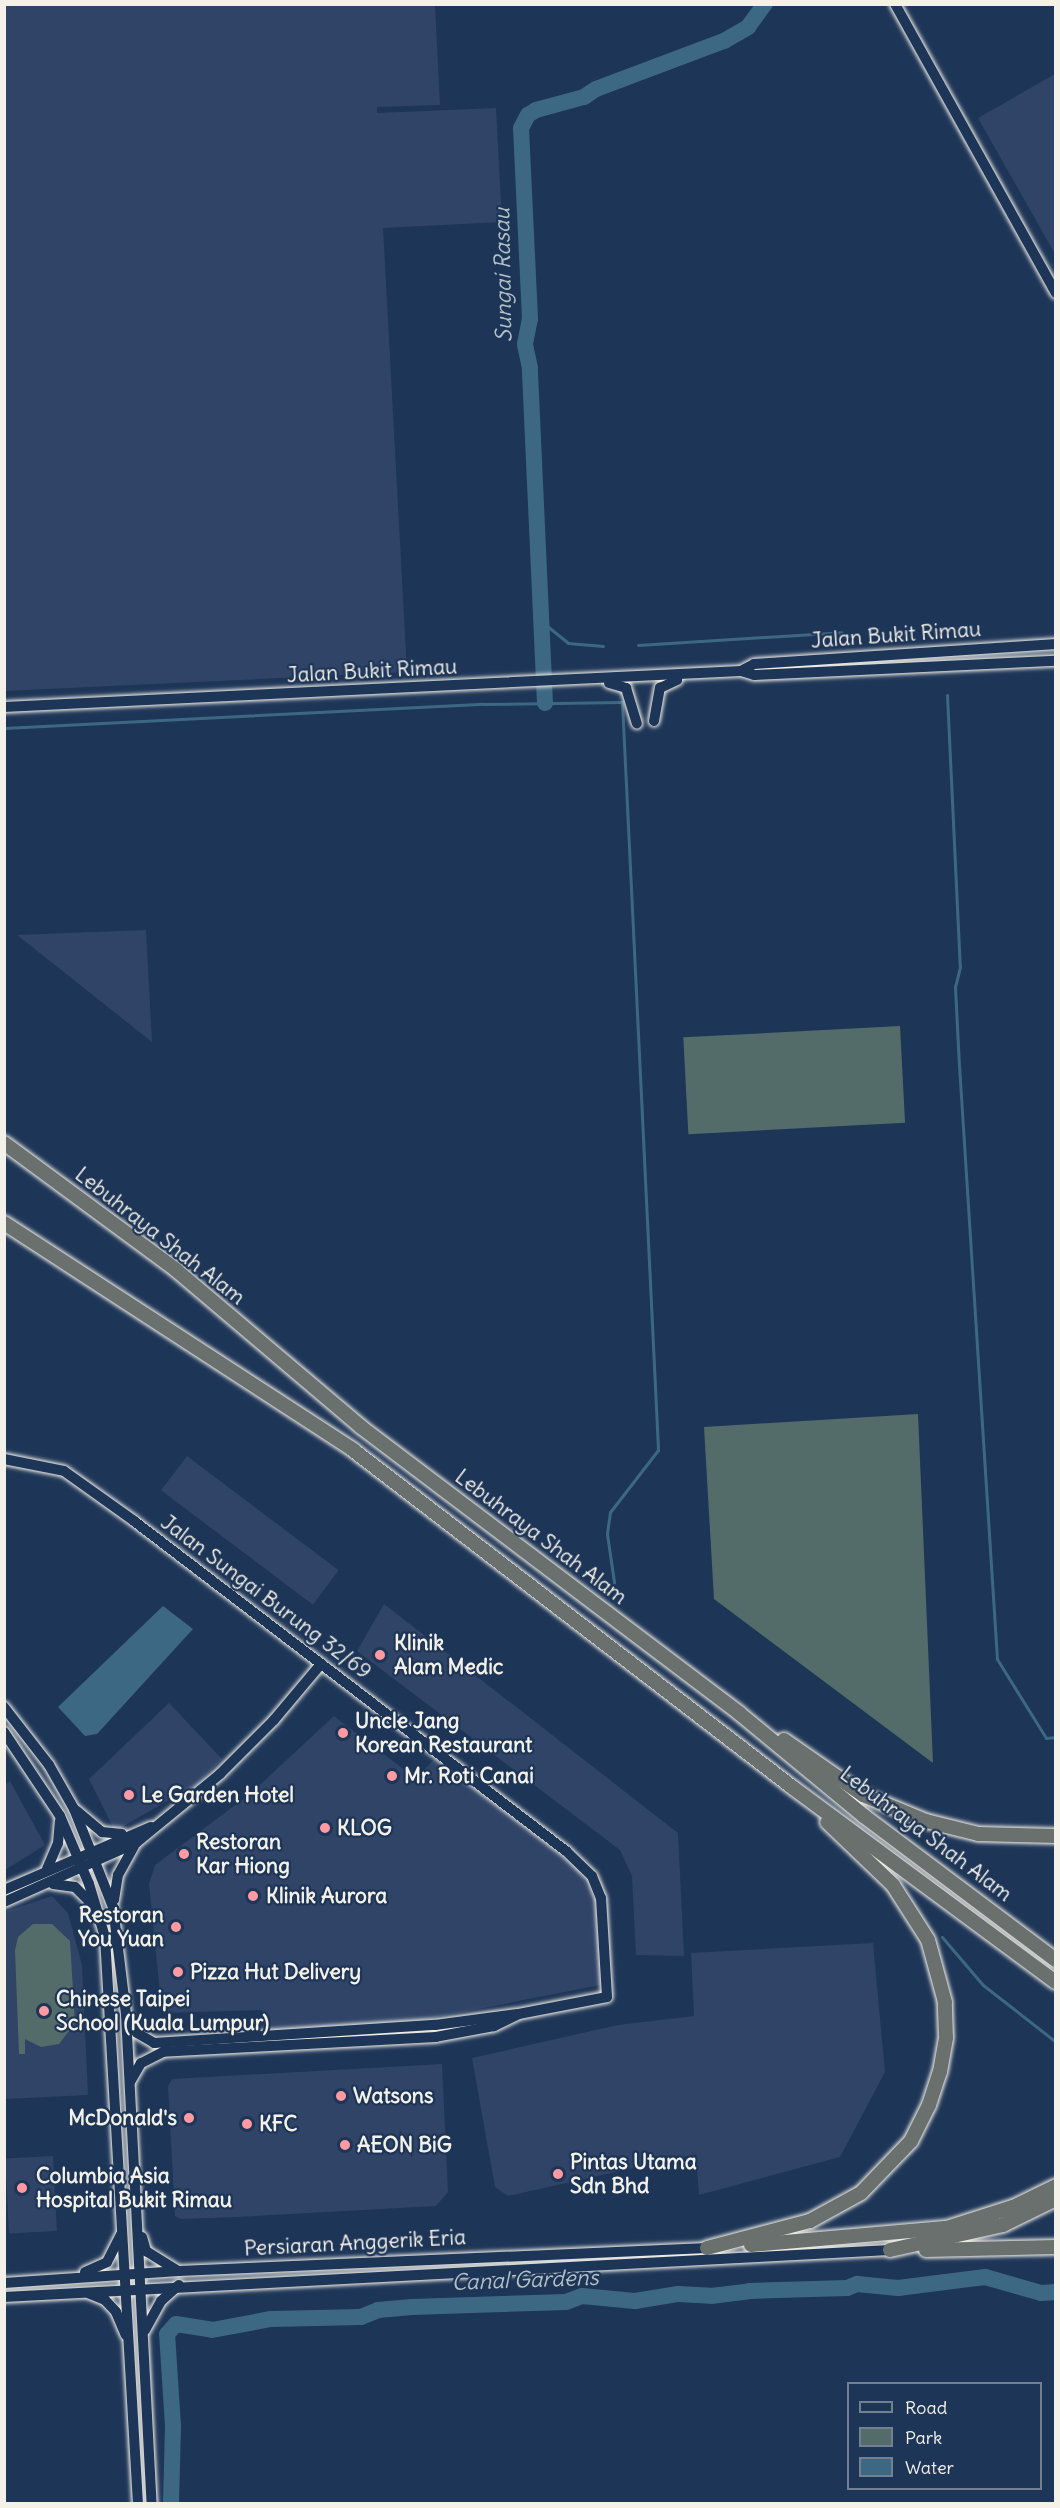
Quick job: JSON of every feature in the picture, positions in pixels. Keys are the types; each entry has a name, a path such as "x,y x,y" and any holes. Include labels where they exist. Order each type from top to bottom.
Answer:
{"highway":[{"name":"Lebuhraya Shah Alam","path":"4,1143 176,1270 361,1426 739,1713 864,1816 1056,1960"},
{"name":"Lebuhraya Shah Alam","path":"4,1222 352,1450 792,1787 1056,1982"},
{"path":"739,1713 863,1795 891,1808 978,1834 1056,1836"},
{"path":"707,2248 810,2221 861,2193 911,2141 929,2105 940,2072 946,2038 945,2002 928,1940 887,1878 792,1787"},
{"path":"707,2248 947,2228 1013,2207 1056,2186"},
{"path":"890,2250 1003,2225 1056,2199"},
{"path":"890,2250 1056,2247"}],"street":[{"path":"895,4 1056,293"},
{"name":"Jalan Bukit Rimau","path":"741,671 754,664 1056,644"},
{"name":"Jalan Bukit Rimau","path":"4,707 600,681 741,671 754,675 1056,661"},
{"path":"654,721 660,688 666,684 707,674"},
{"path":"600,681 626,688 637,723"},
{"name":"Jalan Sungai Burung 32/69","path":"4,1459 64,1471 582,1864 601,1898 607,1997 519,2014"},
{"path":"5,1902 97,1862 151,1827 220,1774 274,1720 321,1664"},
{"path":"4,1707 49,1765 74,1809 113,1907 126,2015 152,2504"},
{"path":"4,1732 60,1816 97,1909 110,1977 138,2504"},
{"path":"74,1809 102,1832 134,1838"},
{"path":"47,1869 58,1843 60,1816"},
{"path":"4,1890 92,1850 134,1838"},
{"path":"113,1907 118,1875 134,1838"},
{"path":"48,1884 75,1887 97,1909"},
{"path":"126,2015 137,2033 154,2043 325,2033 519,2014"},
{"path":"130,2082 141,2063 163,2052 436,2037 494,2026 519,2014"},
{"path":"325,2033 347,2043"},
{"path":"135,2174 146,2251 179,2271"},
{"path":"4,2282 100,2269 113,2252 123,2225"},
{"name":"Persiaran Anggerik Eria","path":"4,2282 179,2271 707,2248"},
{"name":"Persiaran Anggerik Eria","path":"4,2296 179,2285 890,2250"},
{"path":"143,2342 155,2309 179,2285"},
{"path":"83,2290 105,2300 116,2312 128,2344"}],"shaded area":[{"path":"4,5 435,5 440,105 377,107 377,113 496,108 502,222 383,228 407,672 5,691"},
{"path":"1055,74 1055,254 978,118"},
{"path":"146,930 152,1042 17,935"},
{"path":"187,1456 339,1570 313,1605 161,1490"},
{"path":"384,1604 678,1833 684,1956 636,1955 632,1876 620,1850 357,1651"},
{"path":"169,1703 222,1759 197,1784 115,1831 89,1779"},
{"path":"334,1716 415,1778 435,1759 577,1868 596,1901 601,1985 421,2020 264,2032 262,2010 162,2013 149,1884 155,1865 250,1794"},
{"path":"10,1781 45,1845 5,1870 5,1785"},
{"name":"Chinese Taipei School (Kuala Lumpur)","path":"52,1896 68,1913 82,1965 88,2095 5,2099 4,1912"},
{"path":"873,1943 885,2072 840,2157 699,2195 696,2154 508,2196 495,2187 472,2058 618,2025 694,2016 691,1953"},
{"name":"AEON BiG","path":"442,2064 448,2192 436,2206 238,2217 181,2219 175,2216 168,2086 172,2079"},
{"path":"53,2156 57,2231 9,2233 5,2159"}],"green space":[{"path":"900,1026 905,1123 688,1134 683,1037"},
{"path":"918,1414 933,1763 714,1599 704,1427"},
{"path":"33,1924 52,1924 70,1941 75,2023 59,2044 41,2047 25,2039 25,2054 19,2054 15,1950 18,1937"}],"water":[{"path":"163,1606 193,1629 97,1734 85,1736 58,1707"}],"waterway":[{"name":"Sungai Rasau","path":"545,703 530,368 525,344 530,319 521,128 528,115 536,110 584,97 596,89 724,41 748,27 765,4"},
{"path":"541,621 568,643 603,646"},
{"path":"638,645 842,632"},
{"path":"947,695 960,967 955,987 959,1065 997,1659 1046,1738 1056,1737"},
{"path":"4,728 483,704 622,702 658,1450 610,1512 607,1534 614,1582"},
{"path":"942,1937 983,1985 1056,2042"},
{"name":"Canal Gardens","path":"171,2503 173,2426 167,2334 176,2324 212,2330 271,2319 361,2317 378,2310 412,2307 566,2302 582,2296 635,2301 678,2294 711,2296 749,2291 847,2288 857,2284 898,2288 985,2277 1041,2293 1056,2292"}],"place":[{"name":"Klinik Alam Medic","path":"380,1655"},
{"name":"Uncle Jang Korean Restaurant","path":"343,1733"},
{"name":"Mr. Roti Canai","path":"392,1776"},
{"name":"Le Garden Hotel","path":"129,1795"},
{"name":"KLOG","path":"325,1828"},
{"name":"Restoran Kar Hiong","path":"184,1854"},
{"name":"Klinik Aurora","path":"253,1896"},
{"name":"Restoran You Yuan","path":"176,1927"},
{"name":"Pizza Hut Delivery","path":"178,1972"},
{"name":"Chinese Taipei School (Kuala Lumpur)","path":"44,2011"},
{"name":"Watsons","path":"341,2096"},
{"name":"McDonald's","path":"189,2118"},
{"name":"KFC","path":"247,2124"},
{"name":"AEON BiG","path":"345,2145"},
{"name":"Pintas Utama Sdn Bhd","path":"558,2174"},
{"name":"Columbia Asia Hospital Bukit Rimau","path":"22,2188"}]}
